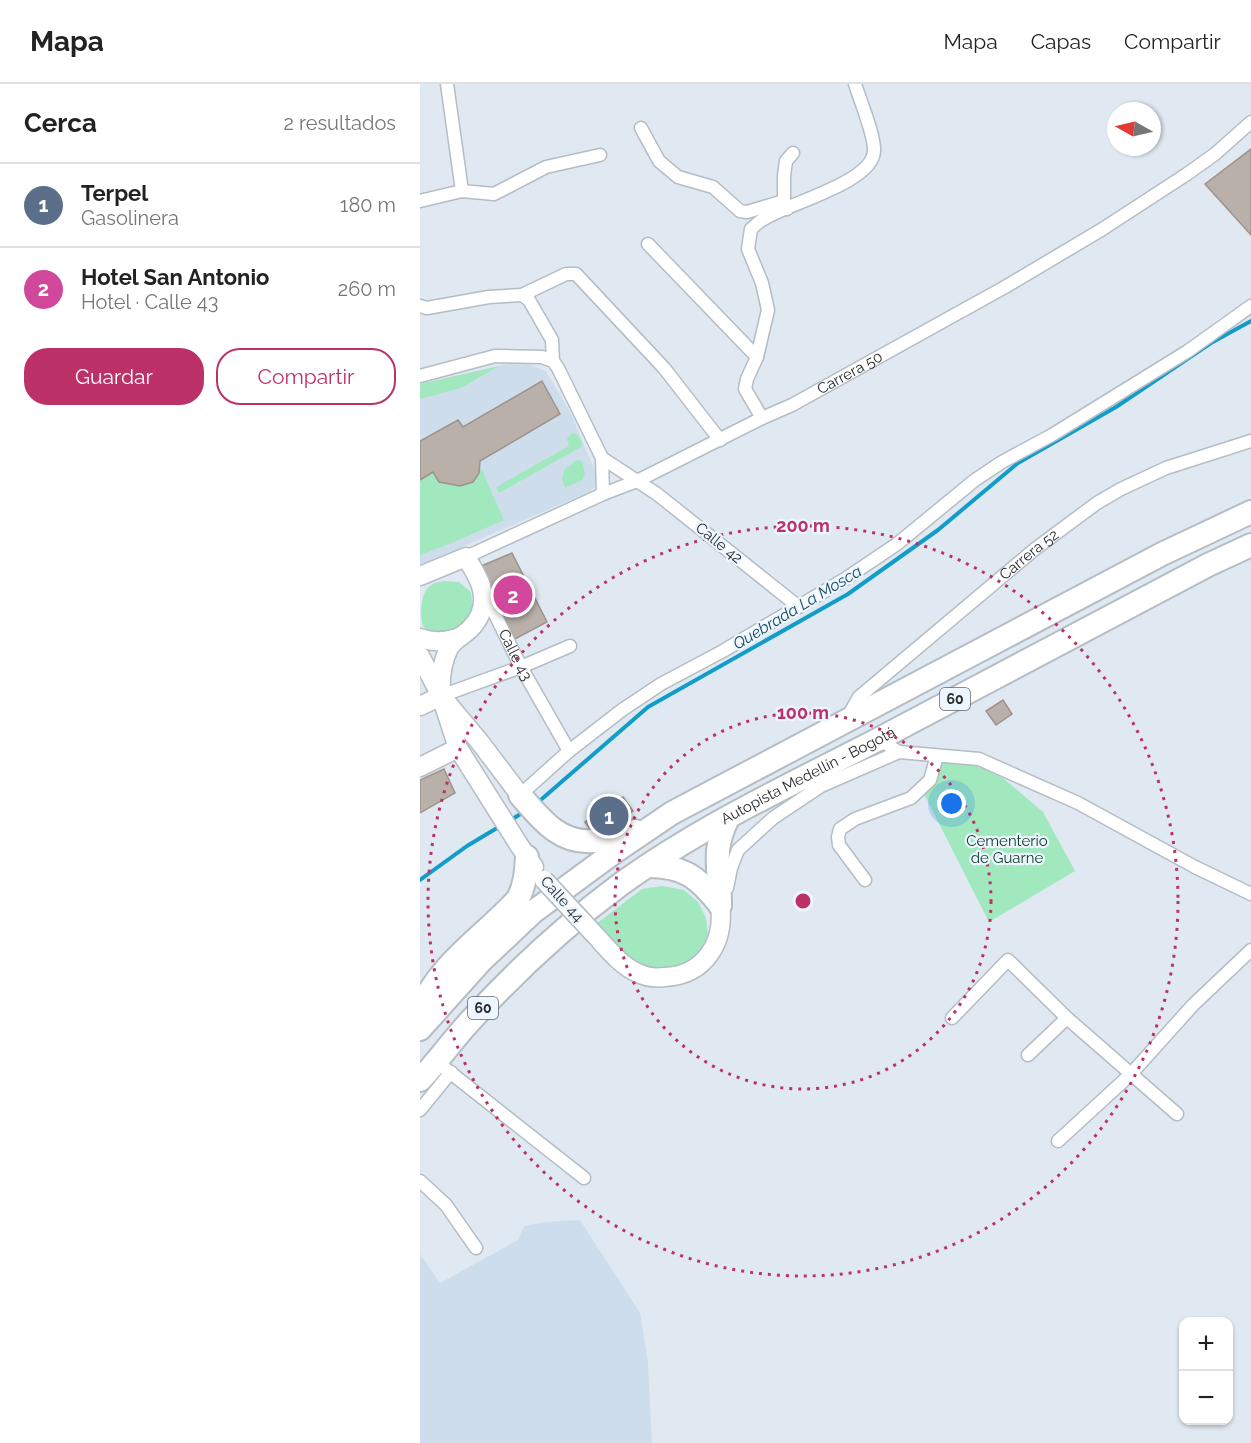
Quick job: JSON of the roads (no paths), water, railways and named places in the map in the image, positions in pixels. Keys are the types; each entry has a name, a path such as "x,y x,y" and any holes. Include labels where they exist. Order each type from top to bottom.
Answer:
{"highway":[{"name":"Autopista Medellín - Bogotá","path":"420,1029 481,961 533,912 672,813 1162,554 1251,512"},
{"name":"Autopista Medellín - Bogotá","path":"420,1080 444,1067 451,1042 514,975 600,901 675,848 766,796 1208,565 1251,545"},
{"path":"522,797 546,825 567,838 595,841 648,828"},
{"path":"721,911 717,856 720,838 728,818"},
{"path":"420,1009 425,997 457,957 518,899 525,881 523,851"},
{"path":"648,866 671,867 683,871 710,892 721,911"}],"street":[{"path":"447,84 462,191"},
{"path":"640,128 659,161 678,177 713,187 740,211 747,212 786,205 814,197 851,179 871,164 874,143 855,84"},
{"name":"Carrera 50","path":"423,574 636,481 802,399 1005,287 1082,241 1187,174 1215,154 1251,122"},
{"path":"786,205 784,176 786,161 793,153"},
{"path":"420,201 462,191 494,194 546,167 600,155"},
{"path":"762,418 745,389 757,357 768,310 762,283 748,249 751,229 786,205"},
{"path":"648,244 757,357"},
{"path":"420,306 427,308 489,297 522,295 566,274 576,274 664,368 720,440"},
{"path":"522,295 529,300 552,340 553,361 602,459 603,494"},
{"path":"522,797 569,751 622,710 661,684 723,651 845,579 897,544 975,480 1188,351 1251,306"},
{"path":"420,376 495,356 542,357 553,361"},
{"name":"Carrera 52","path":"845,722 859,697 1035,549 1097,503 1166,468 1251,441"},
{"name":"Calle 42","path":"602,459 657,494 800,607"},
{"name":"Calle 43","path":"466,557 521,667 569,751"},
{"path":"420,638 443,642 457,638 469,630 478,619 484,605 481,585 464,572 448,568 423,574"},
{"path":"441,696 440,681 444,660 457,638"},
{"path":"420,706 570,646"},
{"name":"Calle 44","path":"420,656 441,696 458,748 523,851 544,880 625,966 638,973 651,976 673,977 692,971 709,956 718,938 721,911"},
{"name":"Calle 44","path":"441,696 522,797"},
{"path":"878,739 899,752 979,759 1078,803 1195,867 1251,894"},
{"path":"420,767 458,748"},
{"path":"721,911 731,868 738,850 755,834 773,818 820,786 899,752"},
{"path":"865,880 839,845 840,829 855,819 911,798 930,780 937,756"},
{"path":"1058,1141 1131,1074 1193,1005 1251,950"},
{"path":"952,1018 1008,960 1067,1018 1177,1114"},
{"path":"1028,1055 1067,1018"},
{"path":"420,1110 444,1067 584,1178"},
{"path":"420,1181 446,1205 476,1248"}],"waterway":[{"name":"Quebrada La Mosca","path":"536,804 648,707 848,594 938,530 1018,463 1116,407 1211,343 1251,321"},
{"name":"Quebrada La Mosca","path":"511,820 525,811"},
{"name":"Quebrada La Mosca","path":"420,880 467,846 502,825"}],"place":[{"name":"Hotel San Antonio","path":"513,595"},
{"name":"Terpel","path":"609,816"}],"park label":[{"name":"Cementerio de Guarne","path":"1007,850"}]}
